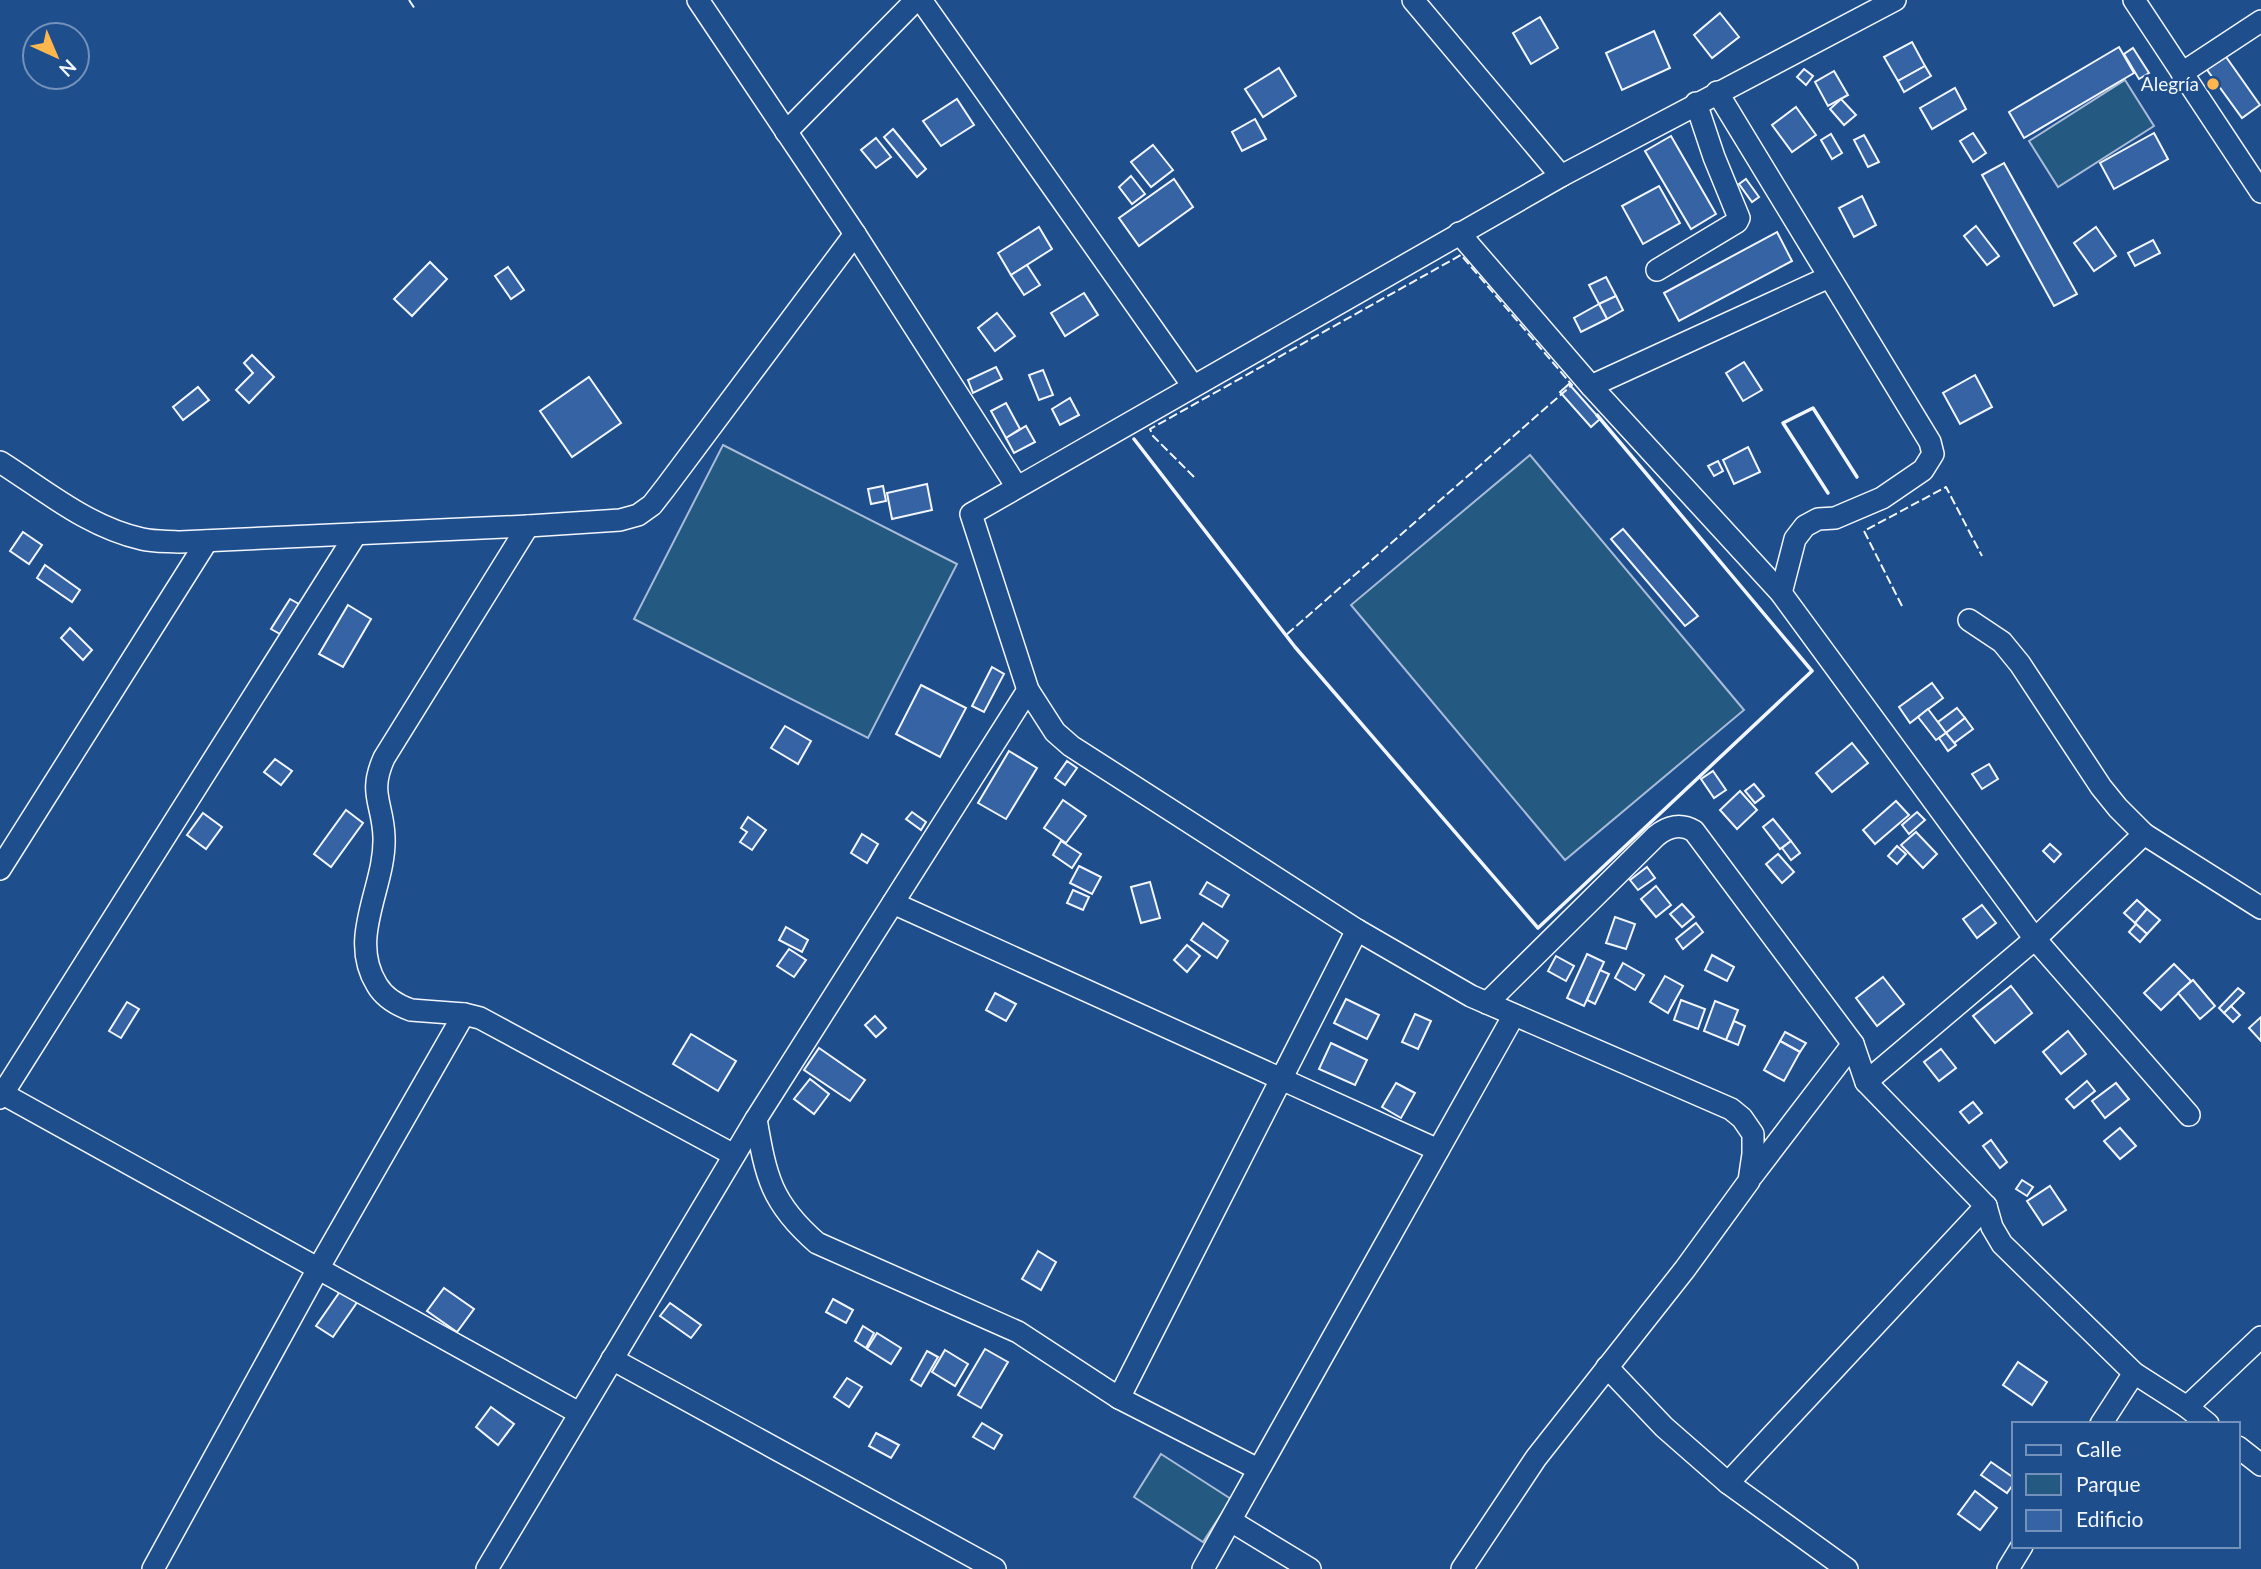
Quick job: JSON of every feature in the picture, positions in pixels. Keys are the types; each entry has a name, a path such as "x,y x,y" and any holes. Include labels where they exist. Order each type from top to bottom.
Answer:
{"street":[{"path":"698,0 855,234 1017,487"},
{"path":"786,132 919,0 1193,386"},
{"path":"1413,0 1561,176"},
{"path":"1749,1181 1753,1134 1742,1118 1731,1109 1487,1003 1357,930 1071,746 1055,733 1028,690 971,514 1561,176 1895,0"},
{"path":"2134,0 2261,192"},
{"path":"2182,73 2261,21"},
{"path":"1717,92 1930,442 1933,454 1923,470 1882,498 1835,518 1818,519 1805,526 1795,539 1780,593"},
{"path":"1657,270 1737,222 1739,218 1696,103"},
{"path":"1459,233 1591,386 1780,593 2035,939 2189,1115"},
{"path":"0,463 107,529 145,540 207,541 620,520 638,515 652,505 855,234"},
{"path":"1591,386 1829,277"},
{"path":"528,526 376,775 375,794 384,837 381,874 365,931 367,965 380,990 402,1007 480,1018 734,1155"},
{"path":"356,534 1,1096 319,1267 579,1413"},
{"path":"0,869 207,541"},
{"path":"1969,620 2002,642 2020,664 2101,786 2144,834 2261,908"},
{"path":"487,1569 756,1119 1028,690"},
{"path":"1487,1003 1665,829 1682,826 1694,831 1853,1044 1866,1082 1986,1206 1992,1227 2002,1244 2134,1373 2206,1422"},
{"path":"1866,1082 2035,939 2144,834"},
{"path":"893,903 1438,1150"},
{"path":"1119,1398 1357,930"},
{"path":"153,1569 319,1267 464,1014"},
{"path":"1203,1569 1514,1016"},
{"path":"1462,1569 1536,1458 1685,1269 1853,1044"},
{"path":"756,1119 764,1165 776,1198 794,1223 817,1243 1018,1332 1119,1398 1258,1469"},
{"path":"1728,1483 1986,1206"},
{"path":"2187,1407 2261,1337"},
{"path":"612,1359 995,1569"},
{"path":"1606,1367 1664,1427 1728,1483 1847,1569"},
{"path":"2102,1422 2134,1373"},
{"path":"2240,1449 2261,1465"},
{"path":"1231,1521 1310,1569"},
{"path":"2008,1569 2021,1548"}],"green space":[{"path":"2125,80 2154,126 2058,187 2029,141"},
{"path":"723,445 957,564 868,738 634,619"},
{"path":"1530,455 1744,710 1565,860 1351,605"},
{"path":"1161,1454 1231,1499 1203,1542 1134,1497"}],"building":[{"path":"1720,13 1739,37 1712,58 1694,35"},
{"path":"1540,17 1558,48 1531,64 1513,33"},
{"path":"1654,31 1670,68 1622,90 1606,53"},
{"path":"1912,42 1925,66 1898,81 1884,57"},
{"path":"2119,47 2134,73 2024,138 2009,112"},
{"path":"2133,48 2149,73 2139,79 2124,54"},
{"path":"2224,54 2260,105 2242,118 2205,67"},
{"path":"1925,66 1931,76 1904,92 1898,81"},
{"path":"1279,68 1296,96 1263,117 1245,89"},
{"path":"1804,69 1813,76 1806,85 1797,77"},
{"path":"1834,71 1848,95 1828,106 1815,82"},
{"path":"1955,88 1966,109 1932,129 1920,108"},
{"path":"957,99 974,125 941,146 923,121"},
{"path":"1841,99 1856,115 1844,125 1830,109"},
{"path":"1796,107 1816,135 1792,152 1772,125"},
{"path":"1255,119 1266,139 1242,151 1232,132"},
{"path":"893,129 926,169 917,177 884,137"},
{"path":"1973,133 1986,153 1973,162 1960,141"},
{"path":"2154,133 2168,159 2114,189 2100,163"},
{"path":"1831,134 1842,153 1832,159 1821,140"},
{"path":"1864,135 1879,162 1868,167 1854,140"},
{"path":"1671,136 1716,214 1691,229 1645,151"},
{"path":"876,138 891,157 876,168 861,150"},
{"path":"1153,145 1173,170 1151,187 1131,162"},
{"path":"2004,163 2077,294 2054,306 1982,175"},
{"path":"1131,176 1145,194 1132,204 1119,187"},
{"path":"1174,179 1193,207 1139,246 1119,218"},
{"path":"1746,179 1759,197 1752,202 1739,184"},
{"path":"1659,186 1680,223 1643,244 1622,206"},
{"path":"1862,196 1876,225 1854,237 1839,208"},
{"path":"1976,226 1999,256 1987,265 1964,236"},
{"path":"1039,227 1052,249 1011,275 998,253"},
{"path":"2096,227 2116,256 2094,271 2074,243"},
{"path":"1777,232 1792,261 1679,321 1664,293"},
{"path":"2153,240 2160,253 2135,266 2128,253"},
{"path":"430,262 447,279 412,316 394,299"},
{"path":"1027,265 1040,285 1024,295 1011,275"},
{"path":"508,267 524,290 511,299 495,276"},
{"path":"1606,277 1616,296 1599,304 1589,285"},
{"path":"1084,293 1098,315 1065,336 1051,313"},
{"path":"1616,296 1623,310 1607,319 1599,304"},
{"path":"1599,304 1607,319 1581,332 1574,318"},
{"path":"997,313 1015,336 995,351 978,328"},
{"path":"252,355 274,377 249,403 236,390 253,373 244,363"},
{"path":"1744,362 1762,390 1743,401 1726,373"},
{"path":"996,367 1002,379 973,393 968,380"},
{"path":"1043,370 1053,395 1039,400 1029,375"},
{"path":"1975,375 1992,407 1960,424 1943,393"},
{"path":"589,377 621,423 572,457 540,411"},
{"path":"1569,384 1600,419 1591,427 1560,392"},
{"path":"198,387 209,400 183,420 173,407"},
{"path":"1070,398 1079,415 1060,425 1052,409"},
{"path":"1006,403 1020,429 1006,438 991,411"},
{"path":"1026,426 1035,442 1014,453 1006,438"},
{"path":"1748,447 1760,472 1734,484 1723,460"},
{"path":"1718,461 1723,471 1714,476 1708,466"},
{"path":"927,484 932,510 892,519 887,493"},
{"path":"883,486 886,501 871,504 868,489"},
{"path":"1623,529 1698,616 1685,626 1611,539"},
{"path":"23,532 42,545 29,564 10,551"},
{"path":"45,565 80,590 72,602 37,578"},
{"path":"290,599 299,604 280,634 271,629"},
{"path":"348,605 371,619 343,667 319,654"},
{"path":"70,628 92,650 83,660 61,638"},
{"path":"992,667 1004,674 984,712 972,706"},
{"path":"1932,683 1943,698 1910,723 1899,707"},
{"path":"921,685 966,708 940,757 896,734"},
{"path":"1957,708 1965,718 1946,733 1938,722"},
{"path":"1928,709 1946,733 1936,740 1918,717"},
{"path":"1965,718 1973,729 1954,743 1946,733"},
{"path":"785,726 811,741 798,764 771,748"},
{"path":"1946,733 1956,745 1948,751 1939,738"},
{"path":"1852,743 1868,763 1832,792 1816,773"},
{"path":"1009,751 1037,768 1006,819 978,803"},
{"path":"275,759 292,771 281,785 264,772"},
{"path":"1067,761 1077,768 1065,785 1055,778"},
{"path":"1989,764 1998,779 1982,789 1972,774"},
{"path":"1713,771 1726,790 1714,798 1701,779"},
{"path":"1754,784 1764,796 1755,803 1745,791"},
{"path":"1740,791 1757,810 1737,829 1720,810"},
{"path":"1063,800 1086,816 1066,843 1044,828"},
{"path":"1896,801 1909,815 1875,844 1863,830"},
{"path":"346,810 363,823 331,867 314,854"},
{"path":"912,812 926,822 921,830 906,819"},
{"path":"1917,812 1925,820 1909,834 1902,825"},
{"path":"203,813 222,827 206,849 187,835"},
{"path":"748,817 766,830 752,850 740,842 747,832 741,828"},
{"path":"1773,819 1791,841 1780,849 1763,827"},
{"path":"1916,832 1937,854 1923,868 1901,845"},
{"path":"862,834 878,844 867,863 851,853"},
{"path":"1061,841 1081,854 1072,868 1053,855"},
{"path":"1791,841 1800,853 1791,860 1782,848"},
{"path":"2050,844 2061,854 2054,862 2043,851"},
{"path":"1897,846 1906,854 1897,864 1888,856"},
{"path":"1778,854 1794,872 1782,883 1766,864"},
{"path":"1079,866 1101,877 1092,894 1070,883"},
{"path":"1647,867 1655,878 1638,890 1630,880"},
{"path":"1150,882 1160,918 1141,923 1131,887"},
{"path":"1207,882 1229,895 1222,907 1200,894"},
{"path":"1656,886 1671,905 1656,917 1641,899"},
{"path":"1073,890 1089,897 1083,910 1067,903"},
{"path":"2137,900 2147,909 2135,923 2124,913"},
{"path":"1682,904 1694,917 1682,927 1670,914"},
{"path":"1982,905 1996,923 1977,938 1963,919"},
{"path":"2147,909 2160,920 2147,934 2135,923"},
{"path":"1615,917 1635,924 1626,949 1606,943"},
{"path":"1203,923 1228,941 1217,958 1191,940"},
{"path":"1696,923 1703,932 1683,949 1676,939"},
{"path":"2136,924 2147,934 2140,942 2129,932"},
{"path":"786,927 808,940 802,952 779,940"},
{"path":"1187,945 1200,956 1187,972 1174,960"},
{"path":"789,949 806,960 794,977 777,966"},
{"path":"1587,954 1604,962 1584,1006 1567,998"},
{"path":"1712,955 1734,967 1727,981 1705,970"},
{"path":"1556,956 1574,966 1566,981 1548,971"},
{"path":"1623,963 1644,975 1635,990 1615,978"},
{"path":"2174,964 2191,981 2161,1010 2144,993"},
{"path":"1600,970 1609,974 1595,1004 1587,1000"},
{"path":"1665,976 1683,986 1668,1013 1650,1002"},
{"path":"1883,977 1904,1004 1877,1026 1856,998"},
{"path":"2193,980 2215,1006 2200,1019 2178,993"},
{"path":"2011,986 2032,1013 1995,1043 1973,1016"},
{"path":"2238,988 2244,993 2224,1013 2219,1008"},
{"path":"995,993 1016,1004 1006,1021 986,1010"},
{"path":"1346,999 1379,1015 1367,1039 1334,1023"},
{"path":"1681,1000 1705,1009 1698,1029 1674,1020"},
{"path":"1715,1001 1738,1010 1726,1040 1704,1031"},
{"path":"127,1002 139,1009 121,1038 109,1031"},
{"path":"2231,1006 2240,1015 2233,1022 2224,1013"},
{"path":"1415,1014 1431,1021 1418,1049 1402,1042"},
{"path":"875,1016 886,1028 876,1037 865,1025"},
{"path":"2261,1017 2261,1041 2249,1028"},
{"path":"1734,1021 1745,1026 1738,1045 1726,1040"},
{"path":"2068,1031 2086,1054 2061,1074 2043,1052"},
{"path":"1785,1032 1806,1043 1800,1052 1780,1041"},
{"path":"691,1034 736,1061 718,1091 673,1064"},
{"path":"1780,1041 1800,1052 1784,1081 1764,1070"},
{"path":"1331,1043 1367,1060 1355,1085 1319,1069"},
{"path":"819,1048 865,1080 850,1101 804,1070"},
{"path":"1941,1049 1956,1068 1939,1081 1924,1062"},
{"path":"810,1079 829,1094 814,1114 794,1099"},
{"path":"2087,1081 2095,1091 2074,1108 2066,1099"},
{"path":"1396,1083 1415,1093 1401,1118 1382,1107"},
{"path":"2116,1083 2129,1099 2105,1118 2092,1101"},
{"path":"1973,1102 1982,1113 1969,1123 1960,1112"},
{"path":"2120,1128 2136,1146 2120,1159 2104,1141"},
{"path":"1991,1140 2007,1162 2000,1168 1983,1146"},
{"path":"2022,1180 2033,1187 2027,1196 2016,1189"},
{"path":"2050,1186 2066,1210 2043,1225 2027,1201"},
{"path":"1038,1251 1056,1262 1041,1290 1022,1279"},
{"path":"444,1288 474,1309 457,1332 427,1311"},
{"path":"341,1290 358,1301 333,1337 316,1326"},
{"path":"833,1299 853,1310 846,1323 826,1312"},
{"path":"670,1303 701,1325 691,1338 660,1316"},
{"path":"863,1326 874,1333 866,1348 855,1341"},
{"path":"877,1333 901,1348 891,1364 867,1349"},
{"path":"985,1349 1008,1362 981,1408 958,1395"},
{"path":"945,1350 968,1364 955,1386 932,1372"},
{"path":"927,1351 938,1357 921,1386 911,1380"},
{"path":"2018,1362 2047,1382 2032,1405 2003,1385"},
{"path":"847,1378 862,1387 849,1407 834,1397"},
{"path":"491,1407 514,1424 498,1445 476,1427"},
{"path":"982,1423 1002,1435 994,1449 973,1437"},
{"path":"876,1433 899,1445 891,1458 869,1446"},
{"path":"1991,1462 2012,1477 2012,1486 2007,1493 1981,1475"},
{"path":"1975,1491 1997,1508 1980,1530 1958,1514"}],"fence":[{"path":"409,0 415,9"},
{"path":"1194,477 1153,436 1150,429 1461,255 1572,385 1286,635"},
{"path":"1902,606 1864,531 1946,487 1982,556"}],"wall":[{"path":"1828,493 1783,423 1813,408 1857,477"},
{"path":"1134,439 1295,647 1538,928 1812,671 1597,415"}],"place":[{"name":"Alegría","path":"2213,84"}]}
